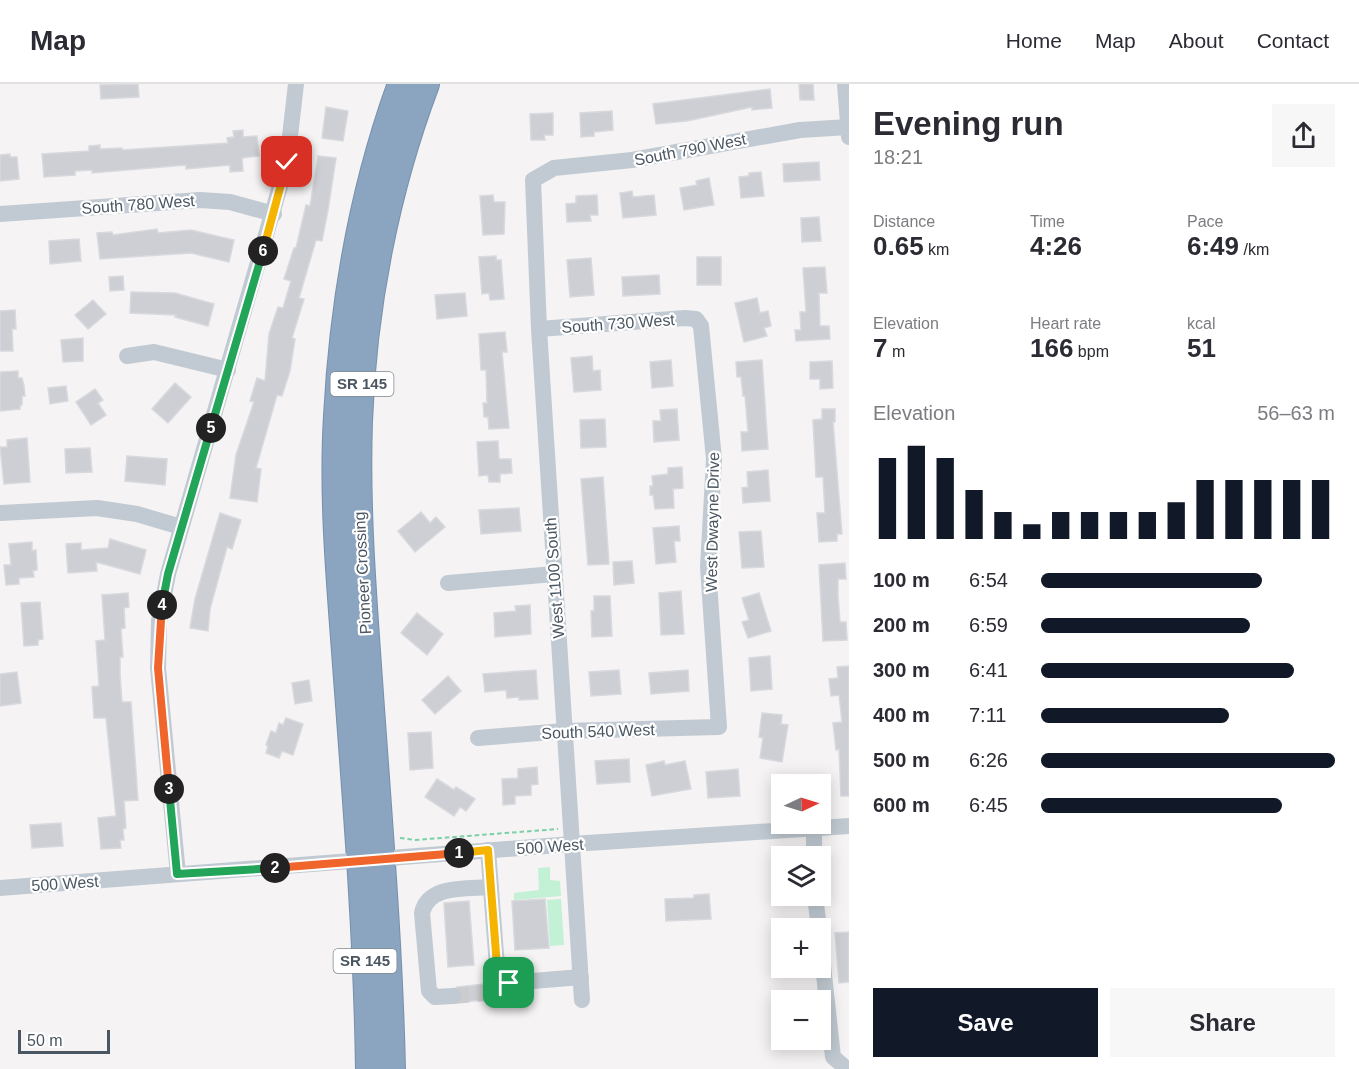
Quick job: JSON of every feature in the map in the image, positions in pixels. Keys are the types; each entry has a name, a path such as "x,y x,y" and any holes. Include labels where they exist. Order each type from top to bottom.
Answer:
{"highway":[{"name":"Pioneer Crossing","path":"392,1069 337,537 336,418 342,344 353,261 374,169 402,84"},
{"name":"Pioneer Crossing","path":"369,1069 371,860 359,540 359,419 364,345 377,262 397,173 426,84"}],"street":[{"path":"177,874 158,668 159,621 168,574 181,527 274,214 287,162 296,84"},
{"path":"845,84 849,130"},
{"name":"South 790 West","path":"533,180 554,168 632,160 800,130 849,130"},
{"name":"West 1100 South","path":"533,180 539,329 582,1000"},
{"name":"South 780 West","path":"0,214 200,200 230,202 274,214"},
{"name":"South 730 West","path":"539,329 696,319"},
{"name":"West Dwayne Drive","path":"696,319 704,335 714,459 708,567 719,727"},
{"path":"127,356 154,352 228,370"},
{"path":"0,513 97,508 137,514 181,527"},
{"path":"448,583 554,574"},
{"name":"South 540 West","path":"478,738 564,731 719,727"},
{"name":"500 West","path":"831,828 849,826"},
{"name":"500 West","path":"0,888 488,850 771,832"},
{"path":"488,850 491,887 492,993 509,983 581,977"},
{"path":"453,996 435,997 429,991 422,912 424,904 436,893 491,887"},
{"path":"824,978 833,1057 847,1069"}],"path":[{"path":"401,839 415,840 556,828"}],"green space":[{"path":"550,867 550,880 560,881 561,896 514,900 514,893 539,890 538,868"},
{"path":"561,899 564,945 550,946 547,900"}],"building":[{"path":"138,84 139,97 101,99 100,85"},
{"path":"799,84 813,84 814,100 800,100"},
{"path":"770,89 772,108 752,110 752,107 687,121 656,124 653,104"},
{"path":"326,107 348,111 343,141 322,138"},
{"path":"612,111 613,130 594,132 594,136 581,137 580,113"},
{"path":"553,113 553,135 544,135 545,140 531,140 530,114"},
{"path":"243,130 243,137 257,136 259,156 242,158 243,171 230,172 230,165 186,169 186,165 92,173 92,170 75,171 75,175 44,177 42,154 89,151 89,146 100,145 100,149 122,148 122,150 228,143 227,138 234,137 233,131"},
{"path":"10,154 10,157 17,157 19,179 0,181 0,155"},
{"path":"318,156 336,158 328,210 322,241 316,240 299,298 304,299 292,338 295,339 290,371 282,396 277,395 256,468 261,469 257,502 230,498 236,455 254,402 250,401 257,378 265,381 269,334 278,307 283,308 291,281 284,279 294,248 296,248 306,205 310,206"},
{"path":"819,162 820,180 784,182 783,164"},
{"path":"761,172 764,196 741,198 739,177"},
{"path":"709,178 714,205 684,210 680,188 697,185 696,181"},
{"path":"632,191 633,197 654,195 656,215 623,218 620,193"},
{"path":"493,195 494,202 505,202 504,234 483,235 480,196"},
{"path":"597,195 598,215 590,215 591,221 567,222 566,204 576,203 576,196"},
{"path":"819,217 821,241 802,242 801,218"},
{"path":"157,229 158,233 191,230 234,240 229,262 191,253 100,259 97,233 112,232 113,235"},
{"path":"79,239 81,261 50,264 49,241"},
{"path":"496,256 496,260 501,260 504,299 490,300 489,293 482,294 479,257"},
{"path":"697,257 721,257 721,285 697,285"},
{"path":"591,258 594,295 570,297 567,260"},
{"path":"825,267 827,293 819,293 820,326 829,326 830,339 796,341 795,330 801,330 800,312 806,312 803,268"},
{"path":"659,275 660,294 623,296 622,277"},
{"path":"123,276 124,290 110,291 109,277"},
{"path":"131,292 175,293 214,304 208,326 175,317 176,315 130,313"},
{"path":"465,293 467,316 437,319 435,295"},
{"path":"757,298 760,313 768,311 771,326 764,328 767,336 744,342 735,303"},
{"path":"93,300 106,314 88,329 75,315"},
{"path":"15,310 16,329 12,329 13,351 0,351 0,311"},
{"path":"505,332 507,352 502,352 509,428 489,429 488,417 484,417 483,403 487,403 486,370 481,370 479,334"},
{"path":"83,338 83,361 63,362 61,340"},
{"path":"592,356 593,371 600,370 601,390 574,392 571,358"},
{"path":"671,360 673,386 652,388 650,362"},
{"path":"762,360 768,449 742,451 741,432 748,432 745,396 743,396 741,377 737,377 736,362"},
{"path":"832,361 833,388 820,389 820,379 810,379 810,362"},
{"path":"18,371 18,378 22,378 24,386 25,396 22,396 22,405 20,409 0,411 0,372"},
{"path":"175,383 191,397 168,423 152,409"},
{"path":"66,386 68,401 50,404 48,388"},
{"path":"95,389 103,400 98,403 106,415 91,425 76,402"},
{"path":"677,409 679,440 654,442 653,421 661,421 660,410"},
{"path":"822,409 835,409 835,422 833,422 842,534 837,534 837,541 819,542 817,513 825,513 823,477 816,477 813,420 822,419"},
{"path":"605,419 606,447 581,448 580,420"},
{"path":"27,438 30,482 4,484 0,447 7,447 7,440"},
{"path":"498,441 499,459 511,459 512,473 500,474 500,482 489,482 488,475 479,476 477,442"},
{"path":"90,448 92,472 66,473 65,449"},
{"path":"127,456 167,459 165,485 125,481"},
{"path":"682,467 683,488 673,489 674,508 655,509 653,495 650,495 650,486 653,486 652,476 668,474 668,468"},
{"path":"768,470 770,501 743,503 742,488 748,487 747,472"},
{"path":"603,477 609,564 588,565 581,479"},
{"path":"519,508 521,531 481,534 479,510"},
{"path":"421,512 430,523 436,517 445,527 415,552 398,531"},
{"path":"220,513 241,520 232,549 227,547 210,609 208,631 190,628 195,599"},
{"path":"679,526 680,541 674,541 676,562 656,564 653,528"},
{"path":"761,531 764,567 742,568 739,532"},
{"path":"110,539 146,550 140,574 96,562 97,571 68,573 66,544 81,543 81,550 108,548"},
{"path":"32,542 32,551 36,550 37,567 37,570 33,571 34,577 19,578 19,584 6,585 4,565 11,565 9,544"},
{"path":"632,561 634,583 614,585 613,562"},
{"path":"845,563 846,579 838,579 838,596 840,622 846,622 847,640 823,641 819,565"},
{"path":"681,591 684,634 661,635 659,593"},
{"path":"128,593 129,607 124,608 125,628 121,629 123,657 120,657 120,675 122,702 131,702 138,800 124,801 126,828 123,829 124,840 120,840 121,848 101,849 98,818 116,816 106,718 94,718 92,687 99,686 96,641 105,640 102,595"},
{"path":"759,593 771,631 748,638 742,622 749,620 742,598"},
{"path":"594,596 610,596 612,636 592,637 591,611 594,611"},
{"path":"40,602 43,639 38,640 38,645 24,646 21,603"},
{"path":"530,605 531,634 495,637 494,613 516,611 515,606"},
{"path":"417,613 443,634 427,655 401,633"},
{"path":"770,656 772,689 751,691 749,658"},
{"path":"849,666 849,796 841,796 839,749 836,750 833,723 842,722 839,695 831,696 829,679 838,678 837,667"},
{"path":"536,670 538,699 507,698 506,690 485,692 483,674"},
{"path":"619,670 621,694 591,696 589,672"},
{"path":"688,670 689,691 651,694 649,673"},
{"path":"17,672 21,703 0,706 0,674"},
{"path":"448,676 461,691 435,714 422,700"},
{"path":"309,680 312,701 295,704 292,683"},
{"path":"762,713 782,715 781,724 788,725 782,762 760,758 763,738 759,737"},
{"path":"286,718 303,724 293,755 282,751 279,758 266,753 268,746 266,745 271,731 276,733 279,723 283,725"},
{"path":"431,732 433,768 410,770 408,733"},
{"path":"629,759 630,782 597,784 595,761"},
{"path":"664,761 665,765 685,761 691,789 652,796 646,765"},
{"path":"537,767 538,784 531,785 531,795 515,796 515,804 503,805 502,779 518,778 518,769"},
{"path":"738,769 740,796 708,798 706,772"},
{"path":"437,779 454,790 456,787 475,799 466,811 460,807 454,816 425,797"},
{"path":"61,823 63,846 32,848 30,825"},
{"path":"709,894 711,919 666,921 665,899 694,898 694,895"},
{"path":"545,899 549,948 515,950 512,901"},
{"path":"469,901 474,965 448,967 444,903"},
{"path":"849,932 849,982 839,983 835,933"},
{"path":"484,984 485,1000 461,1002 463,995 457,987"}],"tunnel":[{"path":"453,996 485,993"}],"route":[{"path":"287,162 274,214 181,527 168,574 159,621 158,668 177,874 488,850 499,992 509,983"}]}
